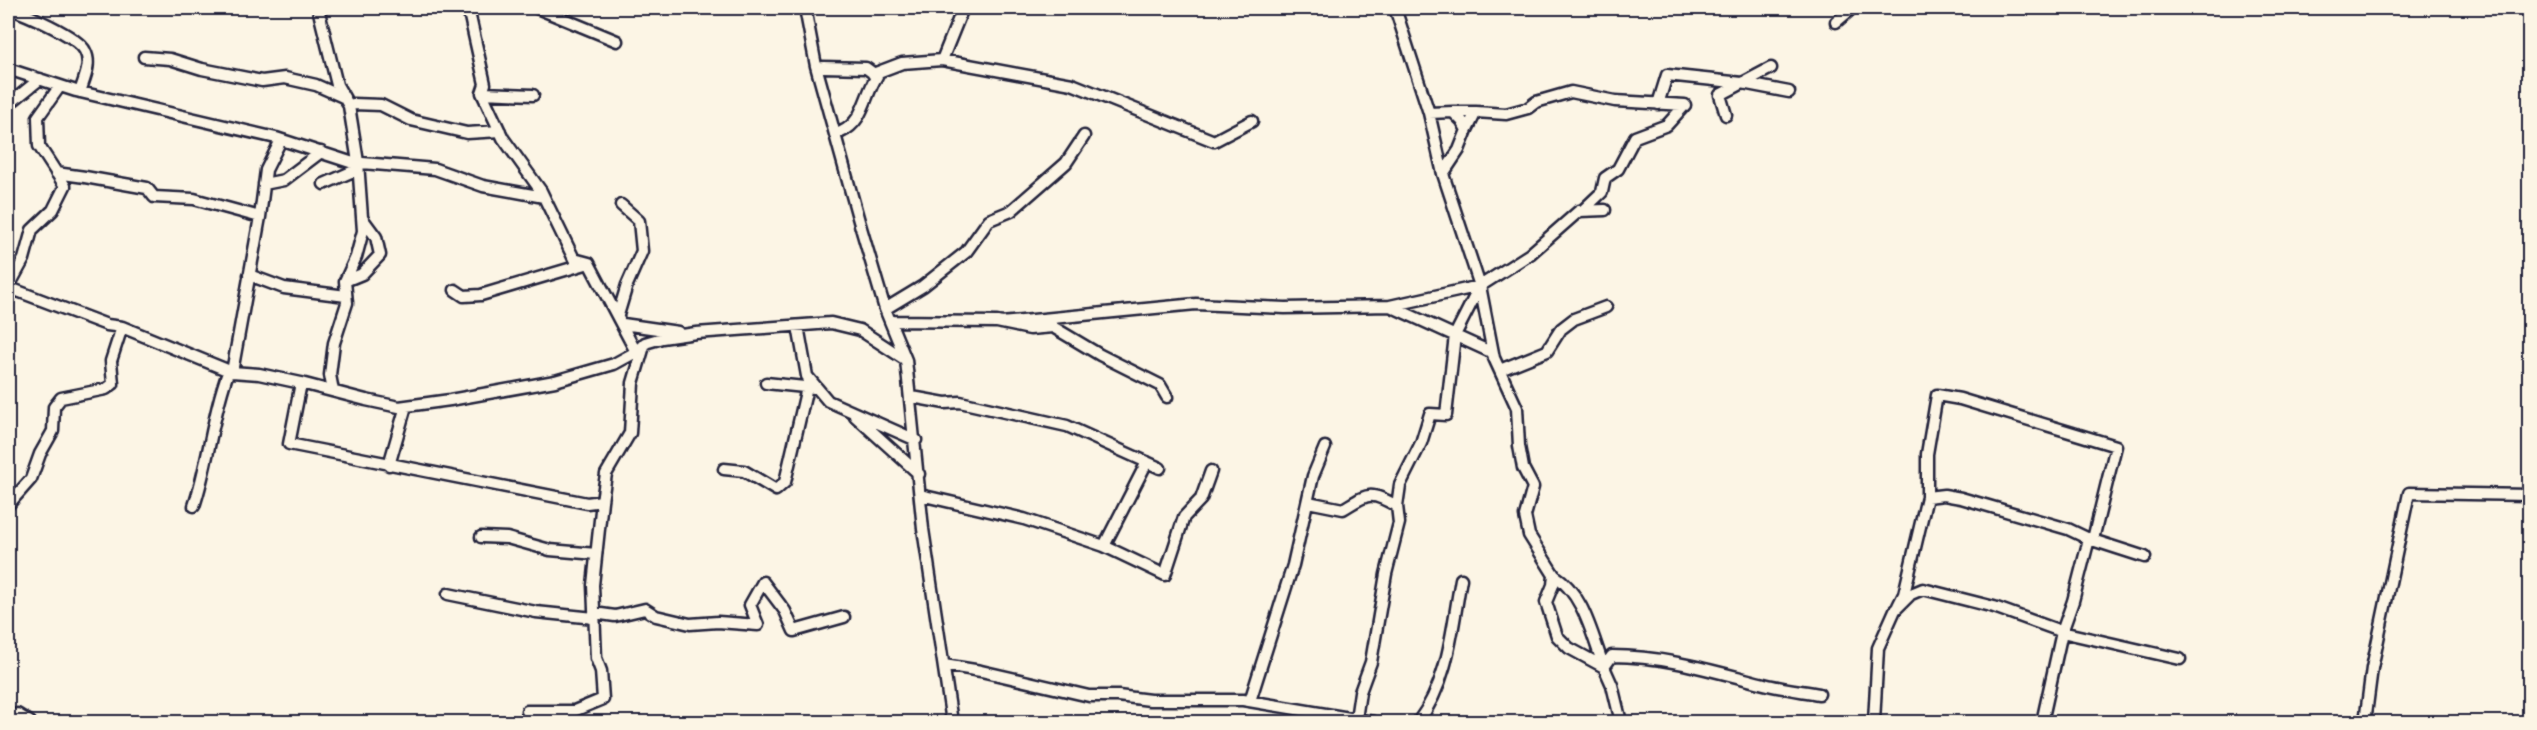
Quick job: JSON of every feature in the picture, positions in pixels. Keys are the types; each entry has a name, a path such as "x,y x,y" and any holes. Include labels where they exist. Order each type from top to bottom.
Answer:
{"street":[{"path":"8,8 75,40 85,51 88,70 80,92"},
{"path":"318,8 337,85 346,102 358,166 363,231 345,281 347,303 334,343 330,375 333,391"},
{"path":"468,8 485,84 482,93 500,131 544,197 574,259 589,263 636,352"},
{"path":"537,8 617,41"},
{"path":"805,8 816,66 885,309 906,360 912,397 920,495 952,723"},
{"path":"942,60 963,8"},
{"path":"1395,8 1430,113 1443,174 1480,286 1493,353 1517,408 1523,468 1533,487 1525,516 1529,535 1554,575 1566,583 1578,598 1612,686 1621,723"},
{"path":"1836,22 1850,8"},
{"path":"144,57 170,59 202,69 262,81 285,78 316,85 346,102 381,105 411,120 467,133 500,131"},
{"path":"873,74 902,63 942,60 1072,84 1214,141 1252,121"},
{"path":"823,67 866,68 877,76 868,91 863,109 852,127 841,132"},
{"path":"1726,115 1720,95 1771,68"},
{"path":"8,69 80,92 281,140 358,166 435,169 483,186 544,197"},
{"path":"1658,104 1667,75 1742,83 1790,92"},
{"path":"14,100 40,79"},
{"path":"60,86 38,117 39,146 65,186 53,210 32,230 24,259 11,285 107,325 123,327 230,371 259,374 366,400 406,406 555,381 614,364 636,352 645,343 662,338 831,323 847,326 875,338 906,360"},
{"path":"891,321 1001,323 1197,304 1285,308 1390,306 1480,286 1530,254 1582,211 1602,192 1605,178 1618,169 1635,137 1667,125 1684,105 1615,101 1571,92 1506,114 1430,113"},
{"path":"482,93 533,95"},
{"path":"1453,112 1467,130"},
{"path":"1443,174 1459,150 1476,112"},
{"path":"885,309 923,286 966,252 989,220 1011,211 1043,184 1066,163 1084,136"},
{"path":"194,506 202,481 207,445 215,427 221,391 230,371 260,217 266,170 281,140"},
{"path":"264,184 284,180 321,152"},
{"path":"324,184 358,166"},
{"path":"56,174 86,177 147,189 154,197 194,199 260,217"},
{"path":"620,320 627,285 642,251 639,222 621,205"},
{"path":"1582,211 1605,210"},
{"path":"345,281 362,274 380,255 376,237 362,218"},
{"path":"455,290 464,296 481,295 589,263"},
{"path":"249,275 284,288 346,296"},
{"path":"1356,719 1360,692 1371,662 1386,574 1399,523 1397,506 1400,485 1420,443 1430,414 1446,415 1455,335 1480,286"},
{"path":"1390,306 1493,353"},
{"path":"1500,370 1547,351 1561,329 1574,319 1606,308"},
{"path":"620,320 691,334"},
{"path":"1001,323 1030,329 1053,327 1100,356 1160,385 1167,397"},
{"path":"798,326 807,376 811,385 828,401 915,440"},
{"path":"8,506 31,479 40,454 53,431 54,407 61,398 106,389 113,384 111,361 123,327"},
{"path":"571,723 527,711 574,711 603,699 601,671 596,658 593,585 602,501 606,474 630,433 633,383 645,343"},
{"path":"301,383 289,444 587,503 602,501"},
{"path":"766,383 811,385"},
{"path":"724,469 744,471 776,490 785,482 811,385"},
{"path":"1874,723 1878,648 1904,594 1927,497 1927,454 1937,395 1960,399 2116,446 2094,535 2088,539 2073,601 2062,632 2042,723"},
{"path":"912,397 945,403 960,402 1067,426 1160,468"},
{"path":"389,465 406,406"},
{"path":"848,410 919,474"},
{"path":"1250,701 1293,565 1313,476 1325,447"},
{"path":"1104,546 1147,462"},
{"path":"920,495 1024,519 1104,546 1165,575 1184,517 1201,499 1210,471"},
{"path":"2365,723 2372,668 2409,493 2529,495"},
{"path":"1927,497 1944,495 1962,498 2068,529 2088,539 2145,557"},
{"path":"1308,502 1343,509 1359,497 1372,496 1397,506"},
{"path":"481,537 507,538 550,550 596,554"},
{"path":"1554,575 1554,585 1546,602 1557,636 1569,648 1604,667"},
{"path":"1418,723 1429,708 1444,674 1461,579"},
{"path":"448,594 536,612 615,616 645,609 656,616 690,624 718,622 758,625 750,605 763,582 785,611 794,631 844,617"},
{"path":"1898,606 1911,594 1923,589 1994,607 2062,632 2180,659"},
{"path":"1604,667 1612,656 1673,660 1731,673 1769,685 1819,694"},
{"path":"944,665 981,671 1089,696 1250,701 1373,723"},
{"path":"8,718 17,714 30,723"}]}
